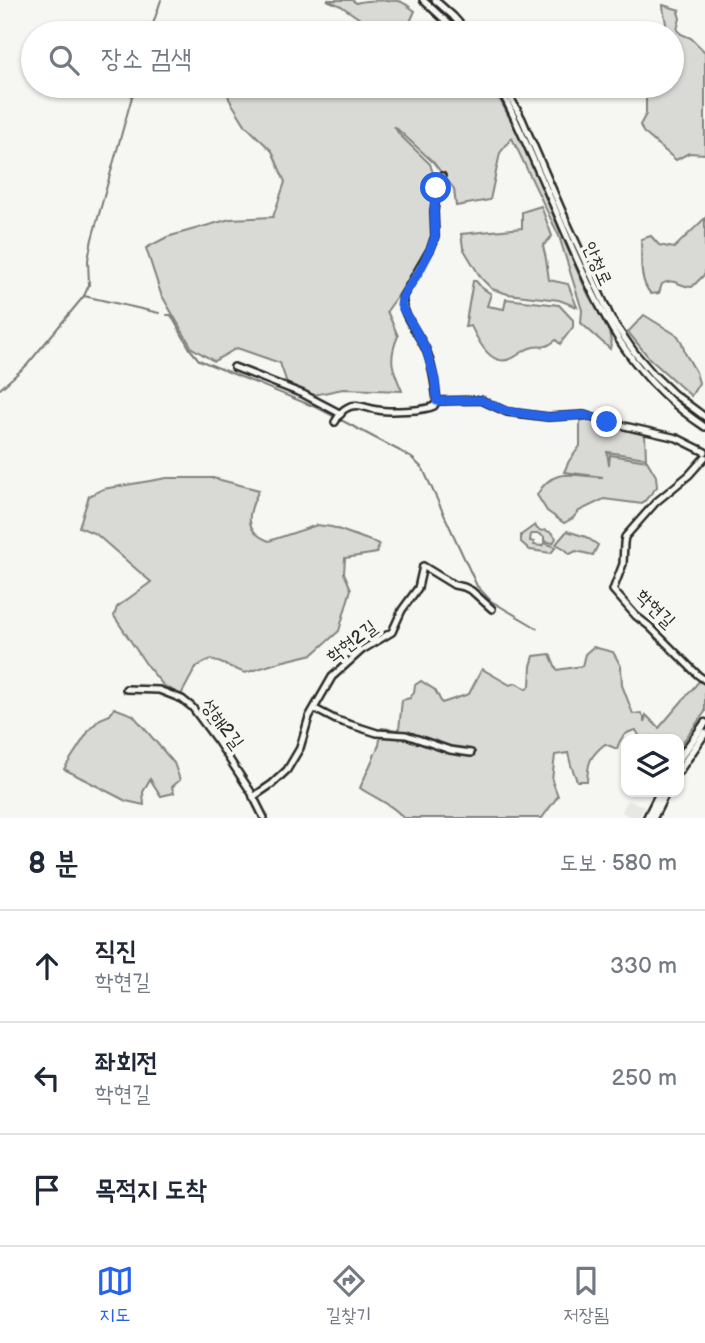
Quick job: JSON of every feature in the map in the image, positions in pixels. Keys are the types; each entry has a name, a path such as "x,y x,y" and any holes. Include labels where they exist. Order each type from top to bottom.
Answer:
{"main road":[{"path":"684,752 705,723"},
{"path":"684,764 705,733"},
{"path":"647,818 658,797"},
{"path":"653,818 664,797"}],"street":[{"path":"423,0 446,21"},
{"path":"435,0 457,21"},
{"name":"안청로","path":"504,98 594,297 615,336 647,378 677,407 705,427"},
{"name":"안청로","path":"511,98 612,320 653,374 705,417"},
{"path":"437,401 435,380 426,349 401,305 403,296 431,248 435,236 436,188 439,177 442,176"},
{"path":"234,367 303,394 341,414 335,422"},
{"name":"학현길","path":"341,414 345,408 364,405 377,410 429,409 437,401 481,400 506,411 548,417 584,415 677,438 705,454 689,475 656,502 625,537 623,564 614,590 636,616 705,680"},
{"name":"학현2길","path":"253,797 287,770 300,748 309,717 332,677 362,650 392,632 402,610 418,588 423,566 454,585 472,591 492,608"},
{"name":"성해2길","path":"126,689 159,690 182,699 192,707 218,742 264,818"},
{"path":"315,709 336,720 377,733 406,735 450,750 471,753"}],"shaded area":[{"path":"327,0 352,0 356,3 399,1 415,11 410,21 359,21 360,19"},
{"path":"663,5 680,10 679,21 665,21"},
{"path":"684,35 691,38 705,52 705,154 689,153 676,160 643,132 640,125 646,114 646,98 684,98"},
{"path":"499,98 531,163 589,296 608,329 610,349 581,323 582,310 559,236 512,138 500,153 490,200 456,206 454,189 444,176 433,162 394,126 430,164 435,179 433,236 429,247 418,268 387,311 398,336 392,363 402,391 343,389 309,396 288,386 280,363 237,348 214,361 192,348 161,294 146,248 167,237 230,219 273,217 285,182 272,151 246,126 229,99"},
{"path":"541,206 552,236 543,246 549,280 568,284 577,307 559,300 508,294 492,289 481,278 463,248 461,234 522,228 522,212"},
{"path":"705,218 705,274 692,287 666,282 662,284 659,293 651,294 642,275 641,239 651,236 659,245 674,248"},
{"path":"473,281 491,294 487,306 504,309 506,299 559,305 573,320 573,327 560,344 556,340 545,346 527,349 510,359 496,359 486,351 471,326 465,327"},
{"path":"644,315 678,336 699,383 691,396 650,359 628,332"},
{"path":"588,419 645,435 646,458 607,452 609,465 610,455 647,461 656,476 657,487 642,504 604,499 579,511 564,523 547,511 537,495 543,486 558,476 603,477 564,472 580,446 580,421"},
{"path":"167,478 213,478 259,490 250,513 251,526 260,537 269,541 317,525 332,527 379,544 377,553 345,558 344,573 351,589 339,631 313,654 245,673 211,659 196,667 181,695 163,685 114,616 117,607 151,582 96,534 79,527 89,496 103,489"},
{"path":"535,525 537,529 552,533 556,538 553,543 544,541 544,537 539,534 531,534 530,541 534,542 534,545 542,546 544,543 556,547 551,553 530,550 521,542 521,535"},
{"path":"567,531 586,537 598,545 593,555 576,551 570,554 556,544"},
{"path":"593,647 613,652 621,666 622,685 633,714 641,713 644,723 646,715 659,728 700,680 705,683 705,712 684,740 684,734 638,734 636,730 621,734 617,749 605,744 593,756 587,781 577,781 568,753 555,755 552,780 558,796 542,818 403,818 360,788 379,745 382,728 399,730 402,700 410,698 415,685 421,681 435,690 442,703 469,694 482,669 510,685 516,683 526,689 530,686 534,656 550,654 557,670 582,666 585,654"},
{"path":"114,708 133,715 174,763 180,780 172,787 174,793 161,796 150,779 143,792 144,805 126,801 64,769 90,729 100,719 110,715"},
{"path":"627,800 644,806 639,818 632,818 622,812"}],"waterway":[{"path":"154,21 161,0"},
{"path":"84,296 89,285 88,260 92,239 132,98"},
{"path":"0,389 27,365 84,296 159,313"},
{"path":"167,315 171,315 199,360 320,409 412,458 423,469 477,586 491,601 537,628"}],"route":[{"path":"436,188 435,236 420,270 403,296 401,305 426,349 435,380 437,401 481,400 506,411 548,417 577,414 607,422"}]}
